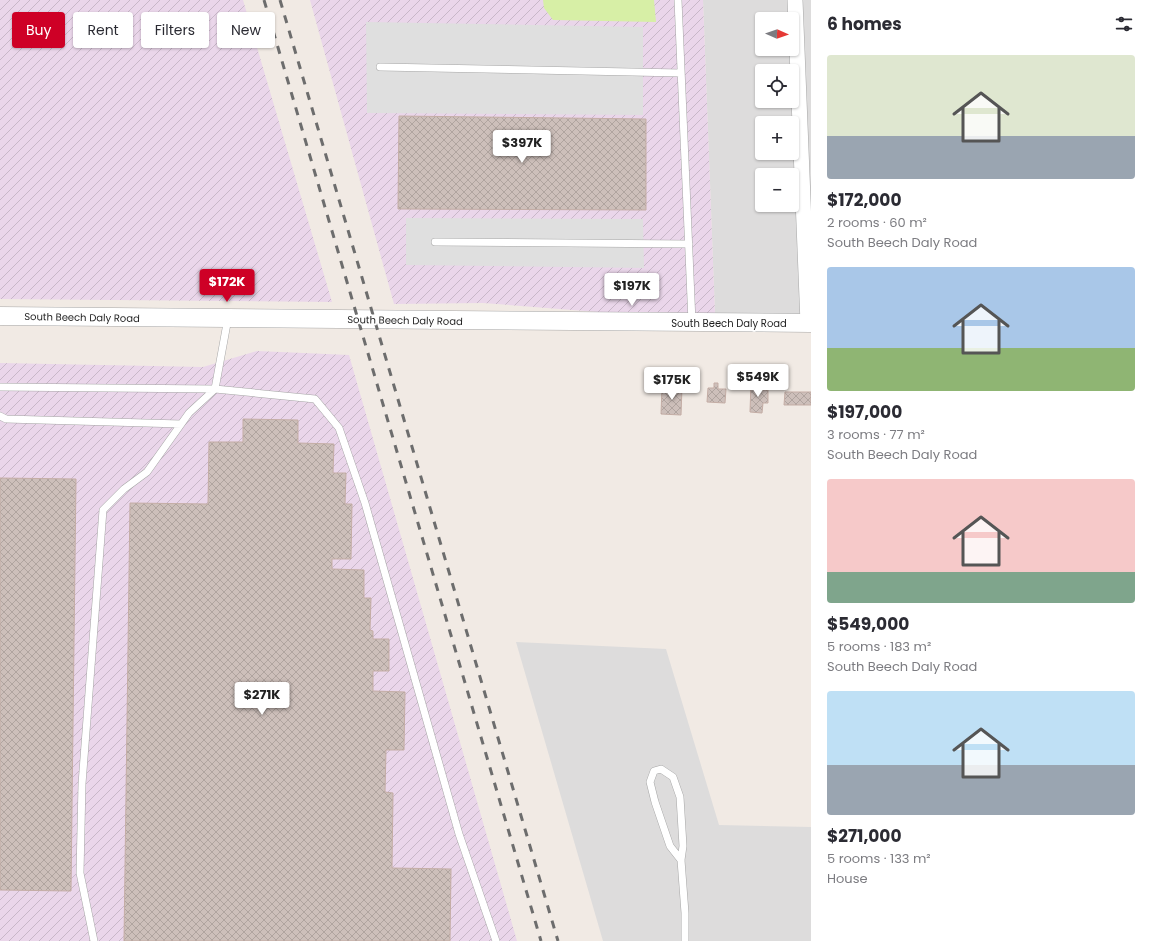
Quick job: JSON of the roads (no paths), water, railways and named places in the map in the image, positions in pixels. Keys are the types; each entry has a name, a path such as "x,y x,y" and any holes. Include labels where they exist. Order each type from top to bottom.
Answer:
{"street":[{"path":"795,0 810,323"},
{"name":"South Beech Daly Road","path":"0,316 810,323"}],"lane":[{"path":"678,0 692,322"},
{"path":"380,67 681,73"},
{"path":"435,242 689,244"},
{"path":"94,941 80,873 82,784 103,510 124,489 147,472 189,413 215,390 228,318"},
{"path":"0,387 215,390 315,399 339,428 365,503 459,834 496,941"},
{"path":"0,416 6,419 181,424"},
{"path":"681,860 670,846 650,782 654,771 661,769 673,777 680,797 683,846 681,860 685,913 685,941"}],"railway":[{"path":"264,0 541,941"},
{"path":"280,0 558,941"}]}
